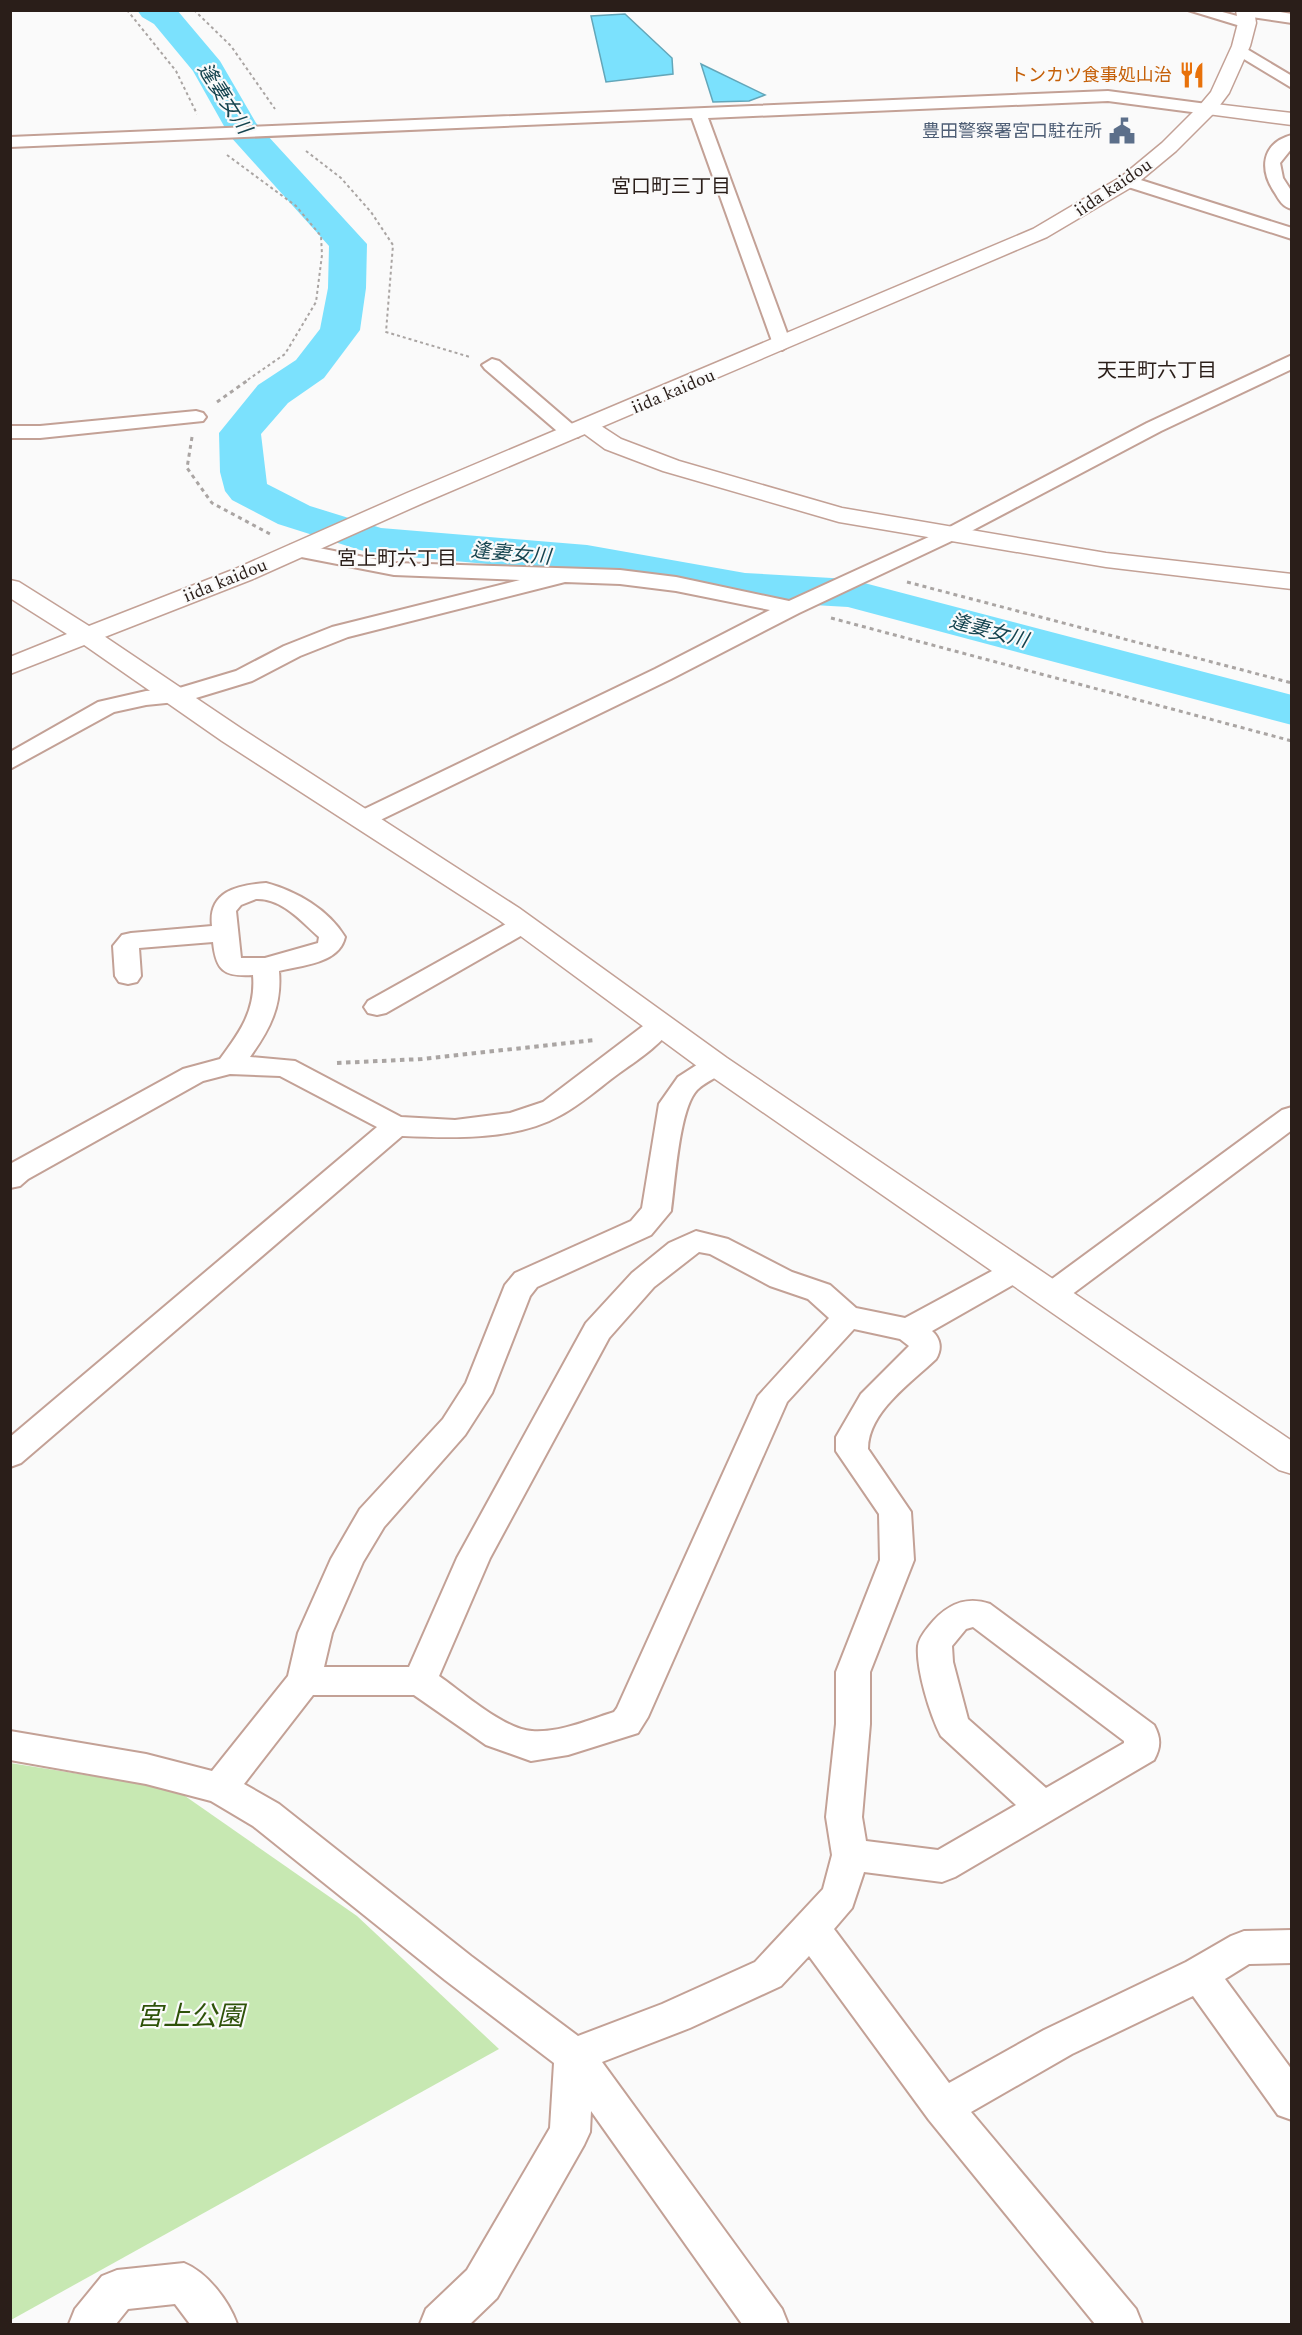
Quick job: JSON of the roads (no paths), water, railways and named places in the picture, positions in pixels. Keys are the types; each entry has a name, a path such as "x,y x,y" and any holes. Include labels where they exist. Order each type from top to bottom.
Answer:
{"main road":[{"name":"iida kaidou","path":"10,666 307,547 415,498 1040,233 1128,181 1169,147 1207,109 1220,93 1240,50 1246,15"},
{"path":"1207,109 1292,119"},
{"path":"579,430 671,466 801,506 1106,561 1292,582"},
{"path":"10,587 86,635 232,735 522,925 716,1065 1292,1460"}],"street":[{"path":"1195,10 1292,19"},
{"path":"1240,50 1292,83"},
{"path":"10,142 1108,96 1207,109"},
{"path":"698,113 782,344"},
{"path":"1292,140 1276,153 1271,168 1275,181 1292,204"},
{"path":"1128,181 1292,234"},
{"path":"363,819 663,674 796,606 951,534 1154,427 1292,361"},
{"path":"492,365 579,430"},
{"path":"10,432 40,432 196,417"},
{"path":"307,547 394,569 620,577 676,584 796,606"},
{"path":"10,762 93,712 147,698 177,696 244,676 292,651 340,632 561,576"},
{"path":"264,890 277,891 329,932 332,937 330,946 323,951 265,966 240,968 228,962 222,911 225,905 246,893 264,890"},
{"path":"377,1007 522,925"},
{"path":"128,976 126,946 131,941 226,933"},
{"path":"230,1065 261,1018 268,996 265,966"},
{"path":"10,1179 18,1172 193,1075 230,1065 285,1066 396,1126 455,1129 510,1122 540,1114 578,1091 660,1026"},
{"path":"220,1788 304,1681 315,1633 348,1559 372,1518 454,1426 481,1385 516,1292 526,1280 641,1228 656,1211 673,1104 687,1083 716,1065"},
{"path":"1052,1294 1292,1116"},
{"path":"10,1455 396,1126"},
{"path":"420,1682 474,1558 597,1331 643,1280 679,1250 696,1242 708,1243 781,1279 819,1292 847,1317 909,1330 924,1341 925,1351 872,1402 852,1437 852,1451 895,1512 897,1560 853,1672 853,1724 844,1817 850,1855 839,1897 768,1974 676,2016 574,2055"},
{"path":"909,1330 1015,1271"},
{"path":"304,1681 420,1682 498,1735 531,1746 568,1741 626,1723 631,1717 774,1396 793,1372 847,1317"},
{"path":"850,1855 942,1866 1142,1750 1142,1736 978,1612 955,1618 935,1643 936,1662 953,1726 1040,1805"},
{"path":"10,1745 146,1769 220,1788 266,1815 458,1968 574,2055 767,2325"},
{"path":"811,1928 943,2107 1121,2325"},
{"path":"943,2107 1058,2042 1199,1974 1244,1948 1292,1946"},
{"path":"1199,1974 1292,2102"},
{"path":"441,2325 482,2284 570,2132 574,2055"},
{"path":"90,2325 117,2290 184,2283 216,2325"}],"water":[{"path":"625,14 672,58 673,74 606,82 591,16"},
{"path":"701,64 765,95 749,101 713,102"}],"waterway":[{"name":"逢妻女川","path":"153,10 165,17 208,68 241,128 348,244 347,288 340,330 310,369 273,394 240,433 242,472 247,491 294,515 376,541 587,559 745,587 849,593 1292,710"}],"place":[{"name":"トンカツ食事処山治","path":"1192,75"},
{"name":"豊田警察署宮口駐在所","path":"1122,131"}],"district":[{"name":"宮口町三丁目","path":"671,186"},
{"name":"天王町六丁目","path":"1157,370"},
{"name":"宮上町六丁目","path":"397,558"}],"park label":[{"name":"宮上公園","path":"190,2016"}]}
